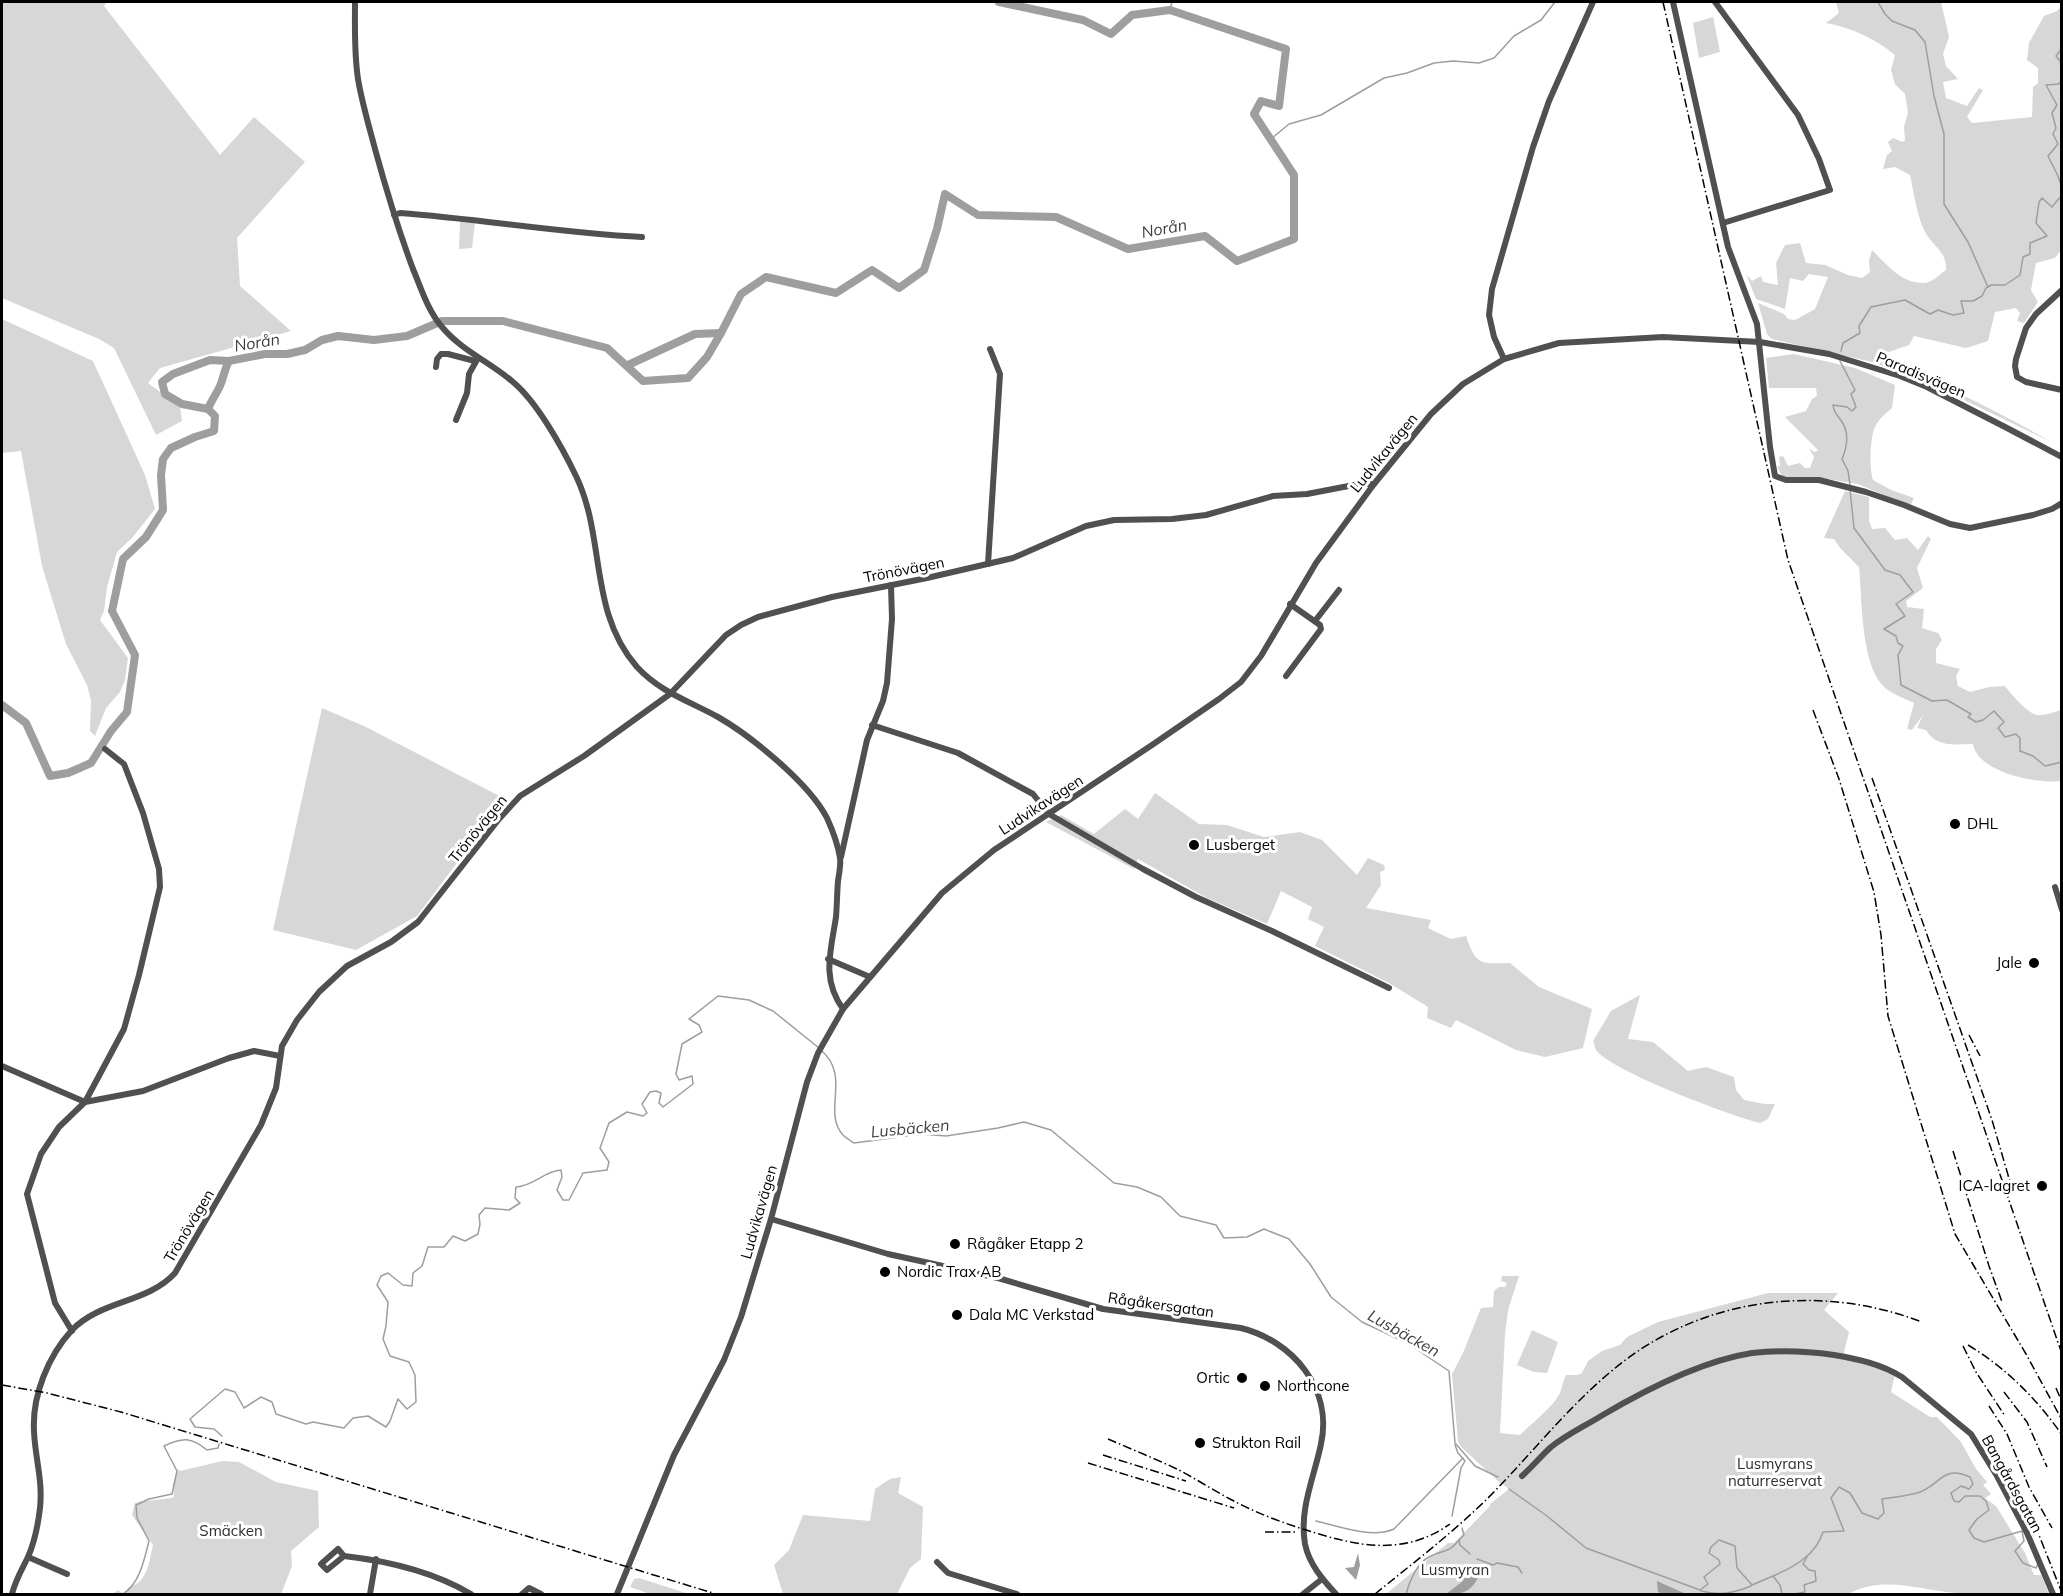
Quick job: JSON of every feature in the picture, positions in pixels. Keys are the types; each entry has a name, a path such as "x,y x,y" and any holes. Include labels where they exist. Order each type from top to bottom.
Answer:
{"street":[{"path":"355,2 354,48 357,78 368,123 394,215 409,259 431,310 446,331 462,347 506,376 529,397 568,461 586,504 601,591 615,633 639,670 670,694 716,716 755,741 804,787 826,817 840,859"},
{"path":"1504,359 1494,336 1489,315 1492,289 1539,129 1593,2"},
{"path":"1673,2 1728,247 1753,309 1760,342 1775,476 1786,480 1819,480 1866,492 1950,524 1970,528 2033,515 2052,509 2061,503"},
{"path":"1715,2 1798,115 1819,159 1830,190 1723,223"},
{"path":"394,215 400,213 457,217 642,237"},
{"path":"2061,290 2026,328 2014,366 2017,377 2026,382 2061,390"},
{"name":"Ludvikavägen","path":"617,1594 674,1455 724,1360 741,1317 771,1219 798,1111 818,1053 843,1009 942,893 994,850 1237,686 1261,656 1316,563 1374,484 1431,414 1463,384 1504,359 1558,343 1663,337 1760,342"},
{"name":"Paradisvägen","path":"1760,342 1829,354 1900,376 1997,422 2061,457"},
{"path":"988,564 1000,374 990,349"},
{"path":"436,368 437,359 441,354 477,359"},
{"path":"456,420 467,393 469,374 477,359"},
{"name":"Trönövägen","path":"12,1594 37,1530 42,1486 34,1432 40,1389 50,1364 72,1331 95,1313 153,1289 175,1273 261,1125 276,1088 280,1056 290,1030 323,987 347,966 391,942 418,922 513,802 584,756 670,694 726,635 758,617 831,597 1013,558 1063,535 1095,524 1114,520 1172,519 1206,514 1274,496 1307,494 1359,484 1374,484"},
{"path":"843,1009 836,1000 831,984 828,959 836,917 840,859 867,740 883,701 887,683 892,619 891,585"},
{"path":"1315,621 1339,590"},
{"path":"1286,676 1319,633 1321,627 1290,604"},
{"path":"872,725 958,753 1033,794 1049,814 1196,897 1389,988"},
{"path":"72,1331 56,1303 27,1194 41,1155 59,1127 85,1102 124,1029 160,887 159,869 143,813 128,774 124,764 105,748"},
{"path":"2055,887 2061,910"},
{"path":"828,959 870,977"},
{"path":"2,1066 85,1102 143,1091 229,1058 254,1051 280,1056"},
{"name":"Rågåkersgatan","path":"771,1219 888,1254 998,1278 1103,1309 1241,1328 1278,1342 1305,1368 1316,1389 1320,1403 1322,1443 1305,1509 1305,1544 1311,1562 1336,1594"},
{"name":"Bangårdsgatan","path":"1522,1476 1551,1448 1626,1401 1679,1376 1714,1363 1749,1354 1797,1351 1853,1358 1875,1364 1902,1377 1971,1434 1997,1476 2027,1533 2053,1594"},
{"path":"344,1556 376,1559 421,1571 471,1594"},
{"path":"28,1557 68,1574"},
{"path":"370,1594 376,1559"},
{"path":"938,1562 948,1573 1017,1594"},
{"path":"1303,1594 1322,1579"},
{"path":"522,1594 529,1588 541,1594"}],"green space":[{"path":"2,2 107,2 104,6 220,155 254,117 305,162 237,238 240,286 291,331 160,368 148,383 180,407 182,421 156,435 114,348 99,339 2,298"},
{"path":"1836,2 1941,2 1949,37 1943,54 1946,66 1958,79 1943,82 1946,98 1967,106 1979,88 1983,90 1967,117 1972,123 2032,117 2033,87 2038,83 2038,68 2027,60 2029,43 2044,16 2061,7 2061,250 2055,258 2036,263 2031,290 2038,302 2024,323 2017,321 2020,313 2016,308 1995,312 1988,341 1966,348 1914,336 1909,345 1883,354 1881,359 1968,398 2051,442 1937,387 1872,362 1772,339 1767,334 1758,303 1784,314 1788,319 1795,320 1815,309 1828,277 1809,274 1803,281 1790,278 1785,309 1756,299 1746,274 1752,281 1761,276 1763,282 1778,285 1776,263 1785,245 1800,243 1806,263 1825,265 1848,275 1862,278 1870,272 1869,261 1872,250 1889,267 1909,280 1925,283 1946,270 1941,252 1922,225 1910,175 1895,167 1883,169 1887,155 1892,151 1888,142 1893,138 1903,142 1905,140 1904,126 1908,113 1905,94 1895,84 1891,70 1895,55 1862,34 1826,23 1839,13"},
{"path":"1713,17 1720,52 1699,58 1693,23"},
{"path":"460,221 475,222 472,248 459,249"},
{"path":"2,319 93,361 145,475 155,509 132,538 117,552 107,587 104,611 100,620 128,658 125,680 120,692 106,708 95,736 90,731 91,700 87,685 66,644 42,566 21,451 2,453"},
{"path":"1794,354 1855,368 1895,385 1892,408 1878,422 1873,432 1871,468 1873,480 1891,490 1914,498 1910,506 1858,484 1821,478 1783,477 1777,467 1780,466 1779,457 1783,456 1788,466 1800,463 1805,468 1810,468 1814,457 1809,449 1815,452 1818,450 1785,417 1806,411 1812,399 1817,396 1816,388 1769,388 1766,358"},
{"path":"1845,491 1869,497 1869,521 1872,529 1885,528 1895,540 1907,538 1918,550 1928,536 1931,539 1917,568 1923,588 1906,601 1907,607 1924,609 1922,628 1938,633 1942,640 1936,649 1936,663 1960,669 1956,676 1958,686 1970,692 2005,686 2033,714 2043,715 2061,710 2061,781 2038,781 2010,774 1986,762 1977,754 1973,744 1946,744 1935,740 1926,730 1917,728 1923,715 1912,730 1907,729 1914,703 1882,685 1873,670 1869,657 1863,626 1859,567 1834,539 1824,538"},
{"path":"322,708 366,727 507,800 417,916 356,950 273,930"},
{"path":"1155,793 1199,824 1227,825 1264,837 1300,832 1322,840 1357,875 1368,858 1384,865 1385,870 1380,872 1381,885 1366,908 1431,920 1428,928 1451,939 1466,936 1476,958 1481,961 1510,963 1539,987 1592,1009 1583,1048 1545,1057 1516,1050 1456,1020 1451,1028 1427,1018 1428,1007 1389,983 1315,946 1324,927 1308,919 1312,907 1281,891 1267,924 1207,898 1138,859 1134,869 1046,822 1061,815 1094,834 1125,809 1138,819"},
{"path":"1640,995 1628,1039 1653,1042 1688,1071 1706,1067 1734,1077 1736,1090 1744,1100 1775,1104 1768,1119 1760,1123 1673,1092 1624,1069 1606,1059 1596,1050 1593,1041 1611,1011"},
{"name":"Lusmyrans naturreservat","path":"1502,1276 1519,1276 1508,1310 1505,1334 1500,1433 1520,1435 1557,1398 1566,1375 1582,1373 1588,1361 1602,1351 1620,1345 1627,1337 1658,1322 1768,1293 1838,1293 1824,1310 1849,1332 1843,1356 1895,1374 1891,1392 1930,1417 1937,1417 1961,1442 1976,1469 1987,1482 1983,1485 1991,1494 1985,1498 1996,1506 2025,1553 2034,1575 2041,1575 2049,1594 1956,1593 1901,1585 1875,1585 1848,1594 1386,1594 1448,1543 1454,1543 1490,1504 1509,1489 1461,1447 1458,1441 1452,1374 1481,1308 1493,1307 1494,1291 1499,1287 1505,1287 1507,1283 1501,1281"},
{"path":"1532,1330 1558,1342 1547,1373 1534,1372 1517,1365"},
{"name":"Smäcken","path":"222,1461 239,1462 276,1482 318,1491 319,1527 291,1551 292,1566 281,1594 124,1594 145,1574 153,1545 132,1515 135,1503 174,1497 173,1484 178,1469 180,1471"},
{"path":"901,1477 898,1493 923,1507 921,1559 910,1568 897,1594 783,1594 774,1565 789,1550 803,1515 870,1521 875,1489 890,1479"},
{"path":"639,1578 689,1594 650,1594 630,1587 634,1579"}],"shaded area":[{"path":"1358,1553 1360,1565 1356,1580 1345,1568 1354,1567"},
{"path":"1469,1568 1479,1575 1474,1585 1462,1593 1446,1594 1463,1581"},
{"path":"1657,1581 1686,1594 1658,1592"}],"waterway":[{"name":"Norån","path":"2,705 26,723 50,776 68,773 91,763 111,731 127,712 135,655 112,611 123,559 146,537 163,510 161,475 163,459 171,448 214,431 215,416 208,409 229,361 305,350 322,340 338,336 374,340 407,336 442,321 503,321 607,348 643,381 688,378 707,357 741,294 766,277 836,293 872,270 899,288 924,270 945,194 978,215 1056,217 1128,249 1205,236 1237,261 1294,239 1294,175 1254,114 1261,101 1279,106 1286,49 1170,10 1132,15 1111,34 1083,20 999,2"},
{"path":"1170,10 1172,2"},
{"path":"1271,139 1289,124 1321,115 1384,78 1407,73 1434,63 1453,61 1479,63 1494,58 1514,36 1541,20 1555,2"},
{"path":"1878,2 1892,21 1915,30 1925,42 1934,96 1944,134 1944,204 1968,242 1988,287"},
{"name":"Lusbäcken","path":"2062,48 2056,56 2062,64"},
{"name":"Lusbäcken","path":"2062,78 2059,84 2046,85 2057,105 2052,113 2056,128 2053,134 2058,144 2048,156 2062,188"},
{"name":"Lusbäcken","path":"1841,351 1843,343 1860,333 1859,326 1871,307 1905,300 1930,314 1938,310 1953,315 1964,313 1961,301 1973,301 1982,296 1986,288 1991,285 2005,285 2020,275 2023,257 2030,254 2030,243 2047,236 2036,223 2039,202 2042,198 2052,207 2062,195"},
{"name":"Norån","path":"628,365 695,334 721,333"},
{"path":"208,409 182,404 165,394 162,382 173,374 210,360 229,361"},
{"name":"Lusbäcken","path":"1840,361 1855,390 1851,394 1856,407 1852,411 1847,407 1833,405 1846,431 1846,445 1842,459 1848,471 1850,485"},
{"name":"Lusbäcken","path":"1850,490 1854,528 1885,570 1900,575 1913,592 1896,604 1905,616 1884,629 1896,636 1898,643 1903,646 1898,655 1901,685 1932,701 1947,700 1971,714 1968,717 1976,722 1983,720 1994,711 2004,722 1998,728 2005,737 2016,734 2020,738 2020,751 2033,756 2045,766 2062,762"},
{"name":"Lusbäcken","path":"222,1436 214,1429 195,1427 190,1419 225,1389 235,1392 244,1408 261,1397 272,1402 276,1414 306,1424 313,1422 344,1428 353,1418 368,1416 386,1427 398,1399 407,1409 416,1402 415,1375 409,1362 390,1356 383,1339 388,1302 377,1285 381,1276 388,1273 403,1285 412,1286 413,1273 422,1266 428,1247 444,1247 453,1236 465,1241 478,1234 479,1215 485,1208 509,1210 520,1203 515,1198 516,1187 561,1170 562,1177 557,1190 563,1200 569,1200 583,1173 607,1170 609,1162 600,1148 609,1123 627,1112 643,1116 647,1113 642,1104 650,1092 661,1093 659,1103 663,1107 693,1084 692,1076 679,1080 676,1074 682,1044 702,1032 699,1025 689,1019 718,996 749,1000 773,1011 819,1048"},
{"name":"Lusbäcken","path":"822,1051 835,1072 837,1126 843,1135 854,1143 922,1134 946,1136 1024,1122 1051,1130 1114,1183 1137,1187 1161,1197 1180,1216 1216,1225 1224,1238 1247,1237 1264,1229 1289,1239 1310,1264 1331,1297 1362,1322 1407,1343 1449,1371 1455,1443 1475,1466 1498,1477"},
{"name":"Lusbäcken","path":"123,1594 134,1584 149,1541 137,1518 136,1505 149,1499 172,1494 177,1471 164,1446 176,1441 187,1440 207,1450 218,1448 219,1444"},
{"path":"1452,1516 1461,1468 1465,1461 1455,1445"},
{"path":"1316,1521 1365,1532 1385,1532 1394,1529 1463,1458"},
{"name":"Lusbäcken","path":"1773,1576 1789,1569 1810,1554 1823,1532 1844,1531 1831,1498 1839,1487 1850,1493 1862,1513 1878,1519 1884,1513 1882,1499 1920,1492 1948,1474 1954,1473 1970,1477 1973,1484 1969,1489 1961,1486 1951,1493 1954,1501 1959,1502 1965,1496 1980,1496 1986,1501 1989,1510 1977,1519 1969,1530 1974,1538 1984,1542 2022,1531 2024,1541 2015,1551 2023,1563 2036,1568 2038,1564"},
{"name":"Lusbäcken","path":"1509,1489 1586,1548 1700,1590 1708,1584 1704,1577 1720,1564 1719,1560 1709,1553 1711,1547 1719,1540 1735,1546 1737,1568 1752,1585 1773,1576 1780,1585 1782,1594"},
{"path":"1462,1528 1464,1535 1459,1540 1460,1545 1470,1554"},
{"path":"1406,1594 1417,1568 1429,1557 1448,1550 1459,1540"},
{"name":"Lusbäcken","path":"1794,1594 1805,1592 1804,1585 1816,1581 1815,1571 1809,1570 1803,1564 1807,1557"},
{"path":"1477,1559 1493,1565 1497,1563 1518,1567 1522,1573"},
{"name":"Lusbäcken","path":"1701,1591 1727,1593 1751,1586"}],"railway":[{"path":"1663,2 1788,560 2062,1354"},
{"path":"1813,710 1839,779 1874,892 1881,935 1888,1016 1955,1234 2062,1420"},
{"path":"1872,778 1992,1120 2013,1192"},
{"path":"1969,1035 1980,1056"},
{"path":"1953,1151 2002,1302"},
{"path":"1375,1594 1486,1500 1587,1393 1624,1361 1657,1339 1693,1322 1730,1310 1768,1303 1806,1301 1845,1303 1884,1310 1922,1322"},
{"path":"1968,1345 2020,1385 2062,1435"},
{"path":"1963,1346 1976,1372 2005,1416"},
{"path":"2,1385 47,1393 121,1412 716,1594"},
{"path":"2056,1388 2062,1402"},
{"path":"2004,1392 2027,1422 2047,1467"},
{"path":"1989,1406 2007,1434 2029,1487 2052,1528"},
{"path":"1108,1439 1179,1470 1258,1512 1325,1536 1361,1544 1397,1545 1415,1541 1450,1524"},
{"path":"1103,1455 1186,1481"},
{"path":"1088,1463 1234,1508"},
{"path":"2035,1525 2062,1593"},
{"path":"1265,1532 1297,1532"}],"place":[{"name":"DHL","path":"1955,824"},
{"name":"Lusberget","path":"1194,845"},
{"name":"Jale","path":"2034,963"},
{"name":"ICA-lagret","path":"2042,1186"},
{"name":"Rågåker Etapp 2","path":"955,1244"},
{"name":"Nordic Trax AB","path":"885,1272"},
{"name":"Dala MC Verkstad","path":"957,1315"},
{"name":"Ortic","path":"1242,1378"},
{"name":"Northcone","path":"1265,1386"},
{"name":"Strukton Rail","path":"1200,1443"}],"park label":[{"name":"Lusmyran","path":"1455,1570"}]}
